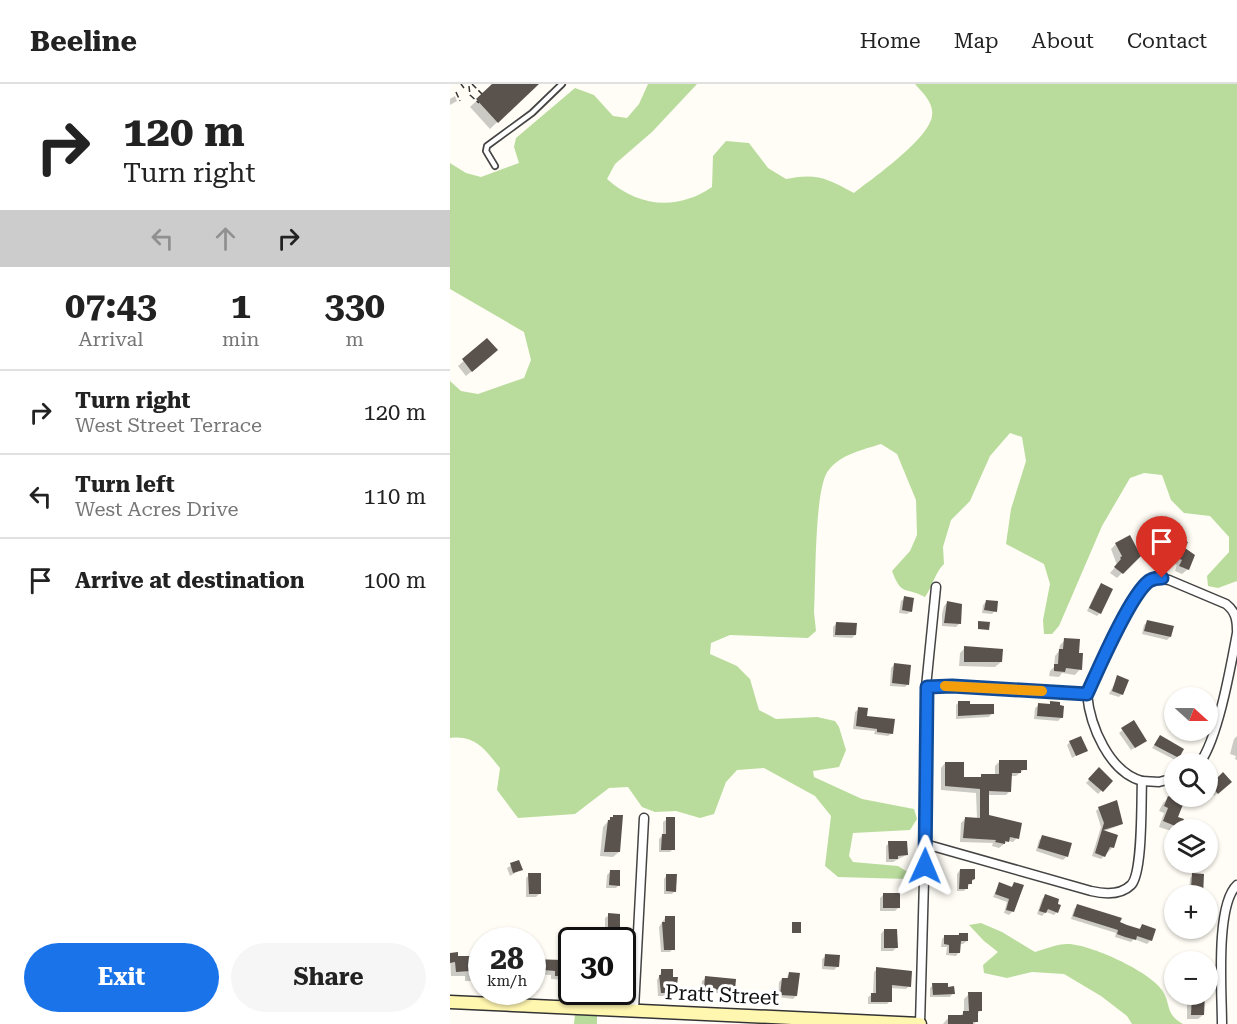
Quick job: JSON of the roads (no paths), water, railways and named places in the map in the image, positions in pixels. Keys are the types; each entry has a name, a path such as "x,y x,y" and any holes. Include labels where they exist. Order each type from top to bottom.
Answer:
{"street":[{"path":"1164,781 1142,781 1130,777 1121,770 1102,743 1091,720 1087,694 1131,606 1142,589 1155,578 1169,580 1226,604 1232,608 1237,620 1237,632 1213,736 1205,753"},
{"path":"920,1024 927,687 936,586"},
{"path":"927,687 962,686 1087,694"},
{"path":"925,844 1083,890 1098,893 1116,892 1131,885 1138,871 1142,781"},
{"path":"634,1010 644,818"},
{"path":"1222,1024 1224,916 1228,897 1237,885"},
{"name":"Pratt Street","path":"450,1002 920,1024"}],"lane":[{"path":"495,166 486,151 487,146 522,121 562,84"}]}
